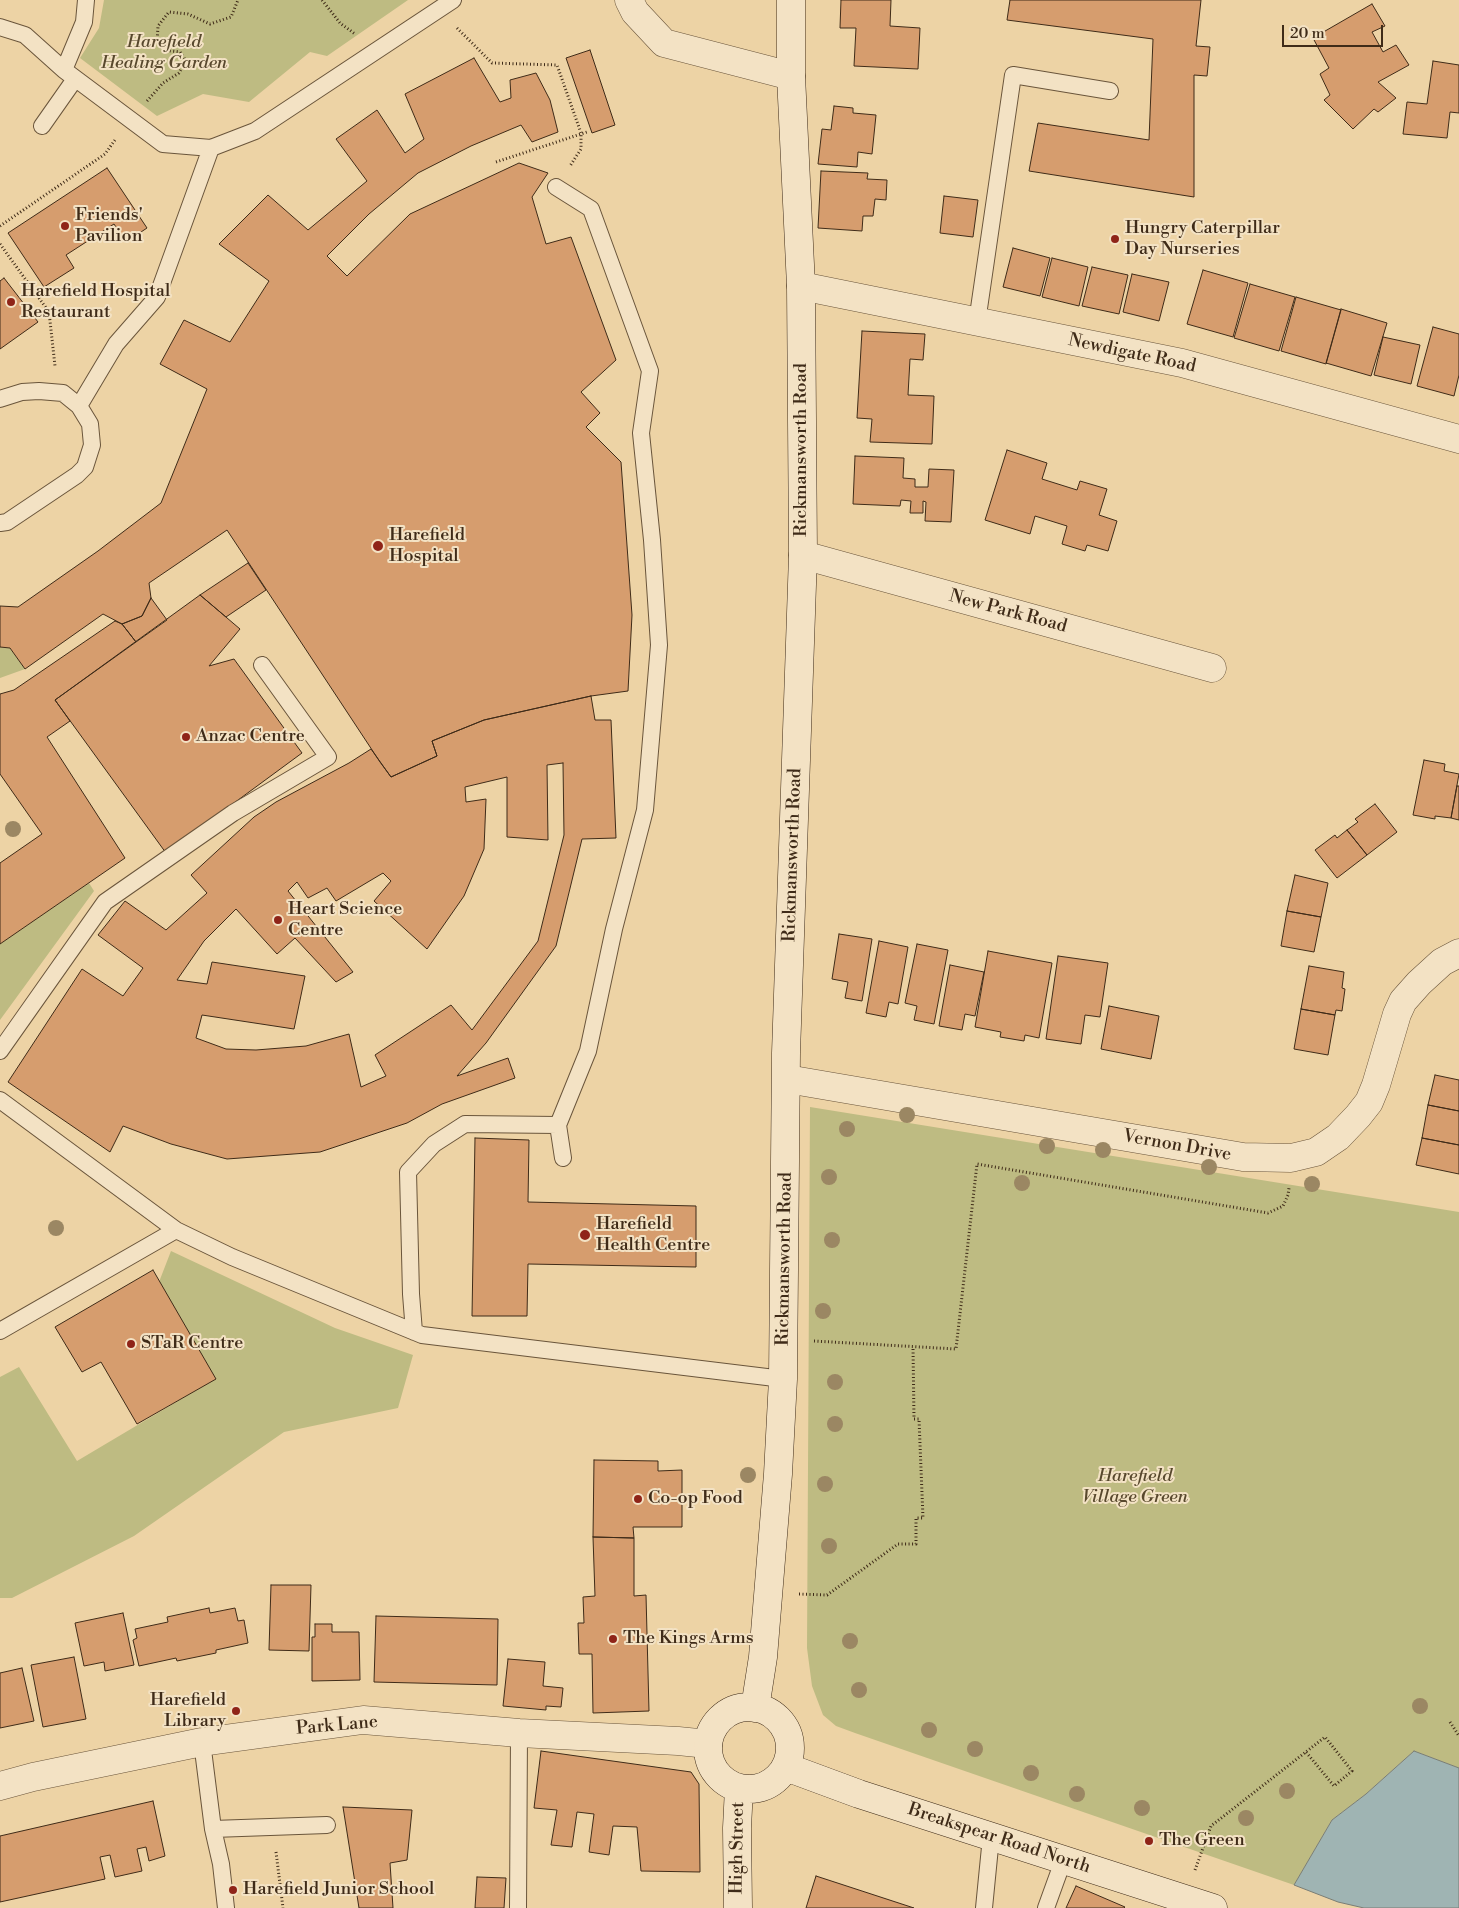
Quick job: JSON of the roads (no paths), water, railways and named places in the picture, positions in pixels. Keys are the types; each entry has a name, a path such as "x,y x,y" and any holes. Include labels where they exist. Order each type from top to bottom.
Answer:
{"street":[{"path":"628,0 635,12 664,43 791,76"},
{"name":"Rickmansworth Road","path":"755,1708 763,1657 778,1474 783,1379 787,1079 803,556 801,286 791,76 791,0"},
{"name":"Newdigate Road","path":"801,286 1182,363 1459,440"},
{"name":"New Park Road","path":"803,556 1212,668"},
{"name":"Vernon Drive","path":"787,1079 1243,1157 1291,1158 1316,1152 1338,1137 1354,1122 1369,1102 1376,1085 1397,1014 1404,1001 1419,983 1442,962 1459,953"},
{"path":"742,1708 755,1708 773,1715 786,1729 790,1747 786,1767 777,1778 766,1785 753,1789 739,1788 729,1784 720,1776 713,1767 709,1756 708,1744 712,1732 719,1721 729,1713 742,1708"},
{"name":"Park Lane","path":"0,1786 33,1776 202,1742 363,1720 519,1733 678,1740 708,1744"},
{"name":"Breakspear Road North","path":"786,1767 859,1794 1213,1908"},
{"name":"High Street","path":"738,1908 737,1828 739,1788"}],"lane":[{"path":"42,126 70,74 84,22 86,0"},
{"path":"1,24 25,35 70,74 163,144 211,148 255,131 378,50 436,5 453,0"},
{"path":"977,322 1013,75 1110,92"},
{"path":"79,406 116,344 157,297 211,148"},
{"path":"556,187 591,209 650,371 641,433 652,540 659,645 645,810 614,929 588,1051 558,1125 563,1158"},
{"path":"0,399 22,392 39,391 63,394 79,406 90,424 92,445 86,467 77,475 7,522 0,523"},
{"path":"0,1051 105,902 233,813 328,757 262,665"},
{"path":"0,1100 176,1230 232,1257 414,1332 432,1336 783,1379"},
{"path":"414,1332 411,1294 408,1172 434,1144 465,1124 558,1125"},
{"path":"0,1332 176,1230"},
{"path":"518,1908 519,1733"},
{"path":"202,1742 213,1829 221,1864 226,1908"},
{"path":"213,1829 328,1824"},
{"path":"984,1908 991,1837"},
{"path":"1046,1908 1063,1861"}],"place":[{"name":"Friends' Pavilion","path":"65,226"},
{"name":"Hungry Caterpillar Day Nurseries","path":"1115,239"},
{"name":"Harefield Hospital Restaurant","path":"11,302"},
{"name":"Harefield Hospital","path":"378,546"},
{"name":"Anzac Centre","path":"186,737"},
{"name":"Heart Science Centre","path":"278,920"},
{"name":"Harefield Health Centre","path":"585,1235"},
{"name":"STaR Centre","path":"131,1344"},
{"name":"Co-op Food","path":"638,1499"},
{"name":"The Kings Arms","path":"613,1639"},
{"name":"Harefield Library","path":"236,1711"},
{"name":"The Green","path":"1149,1841"},
{"name":"Harefield Junior School","path":"233,1890"}],"park label":[{"name":"Harefield Healing Garden","path":"164,53"},
{"name":"Harefield Village Green","path":"1135,1487"}]}
